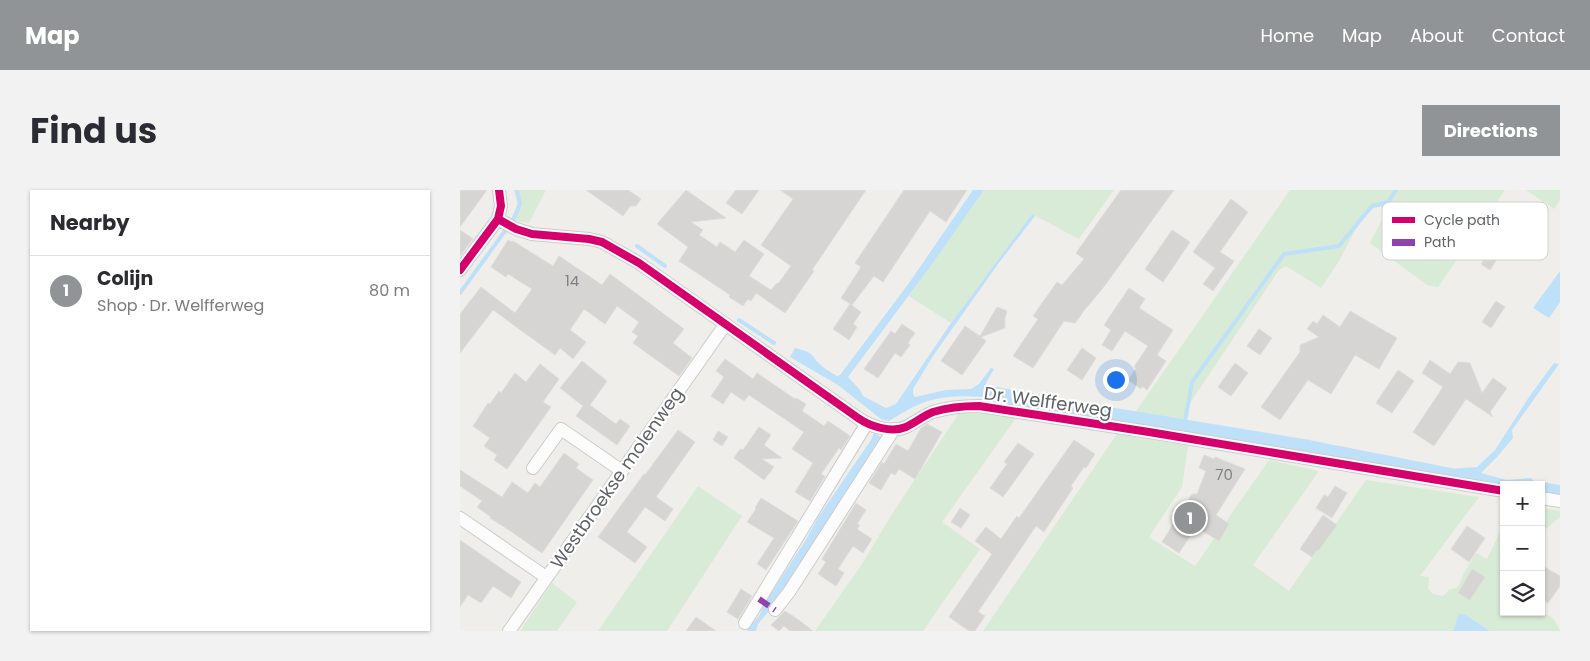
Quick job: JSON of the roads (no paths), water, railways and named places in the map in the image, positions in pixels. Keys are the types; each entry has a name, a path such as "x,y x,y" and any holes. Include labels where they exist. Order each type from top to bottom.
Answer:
{"street":[{"path":"500,190 504,223"},
{"path":"460,270 504,223"},
{"path":"504,223 532,234 589,239 602,242 639,263 868,424 893,429 789,592 775,610"},
{"name":"Westbroekse molenweg","path":"509,631 725,325"},
{"name":"Dr. Welfferweg","path":"893,429 906,426 923,416 944,409 979,406 1500,490"},
{"path":"745,622 868,424"},
{"path":"533,468 561,429 622,471"},
{"path":"1545,499 1560,501"},
{"path":"460,518 546,578"}],"water":[{"path":"973,190 984,190 930,267 848,377 863,396 886,408 896,404 951,323 1032,214 1035,216 998,264 933,356 913,389 915,397 946,390 971,389 979,384 991,368 994,369 986,383 987,388 1010,393 1006,399 959,396 936,399 913,407 889,421 881,419 838,385 790,357 795,348 806,351 825,368 837,376 840,375 909,283"},
{"path":"1560,271 1560,302 1549,318 1533,308"},
{"path":"1554,363 1559,364 1512,430 1513,438 1481,473 1506,480 1531,478 1534,481 1500,481 1500,484 1433,474 1434,470 1477,467 1495,450 1529,397"},
{"path":"874,433 881,437 773,606 758,624 756,631 747,631 759,616 766,601 807,538 817,519"},
{"path":"1459,614 1466,615 1490,631 1453,631"}],"waterway":[{"path":"460,293 513,220 520,204 517,190"},
{"path":"1388,202 1396,190"},
{"path":"1184,427 1192,382 1284,254 1339,246 1372,206 1382,204"},
{"path":"637,246 665,266"},
{"path":"739,320 774,343"},
{"path":"990,393 1309,447 1451,475"},
{"path":"1545,490 1560,492"}],"place":[{"name":"Colijn","path":"1190,518"}]}
